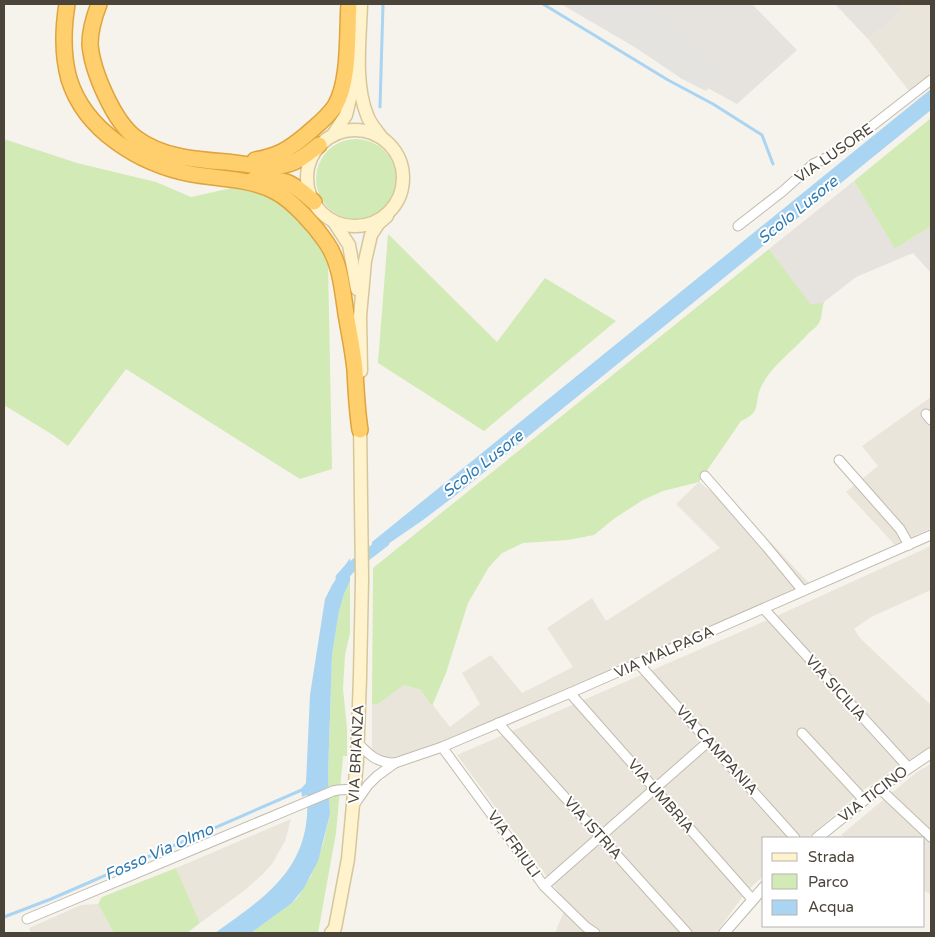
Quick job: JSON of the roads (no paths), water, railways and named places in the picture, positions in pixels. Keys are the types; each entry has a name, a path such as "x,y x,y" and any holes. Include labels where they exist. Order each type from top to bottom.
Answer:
{"highway":[{"path":"67,4 64,50 69,78 75,93 97,125 127,150 160,166 191,174 237,180 266,187 284,197 313,227 332,252 342,287 355,370 356,402 360,430"},
{"path":"99,4 92,22 90,45 102,88 109,104 122,125 136,138 166,153 193,159 267,166 296,161 319,145"},
{"path":"237,163 270,157 285,151 315,127 333,109 342,88 346,67 349,4"},
{"path":"237,180 274,179 287,182 298,187 314,202"}],"main road":[{"path":"360,430 360,316 367,248 371,235 378,224 398,203 403,190 404,177 401,162 394,149 384,140 367,115 363,101 359,63 361,4"},
{"path":"333,135 346,115 359,63"},
{"path":"384,140 369,133 356,130 333,135 319,145 307,170 308,186 314,202 323,214 334,222 344,226 356,227 370,225 387,216"},
{"path":"334,222 346,240 351,252 360,316"},
{"name":"VIA BRIANZA","path":"334,932 348,858 355,790 362,579 360,430"}],"street":[{"name":"VIA LUSORE","path":"738,226 783,191 813,164 830,156 868,130 931,80"},
{"path":"839,460 900,529 909,545"},
{"path":"705,476 803,591"},
{"name":"VIA MALPAGA","path":"354,806 368,785 395,763 442,747 570,693 931,535"},
{"name":"VIA SICILIA","path":"764,608 908,768"},
{"name":"VIA CAMPANIA","path":"638,663 794,837"},
{"name":"VIA UMBRIA","path":"570,693 752,899"},
{"name":"VIA ISTRIA","path":"498,723 687,933"},
{"path":"802,733 864,800"},
{"path":"544,886 709,741"},
{"path":"357,742 368,754 378,761 395,763"},
{"name":"VIA FRIULI","path":"442,747 544,886 586,927 595,933"},
{"name":"VIA TICINO","path":"818,837 879,788 931,753"},
{"path":"879,788 931,837"},
{"path":"27,919 338,790 355,790"},
{"path":"724,933 762,889"}],"water":[{"path":"931,89 931,110 456,495 372,555 372,542"},
{"path":"350,558 350,581 339,611 332,655 328,774 330,814 318,861 304,888 292,903 251,933 215,933 268,892 294,861 302,842 307,820 307,795 302,797 301,789 306,783 310,695 325,599"}],"waterway":[{"path":"380,107 383,4"},
{"path":"543,4 762,135 773,164"},
{"name":"Scolo Lusore","path":"341,578 350,568 384,542"},
{"name":"Fosso Via Olmo","path":"4,917 51,899 304,789"}]}
